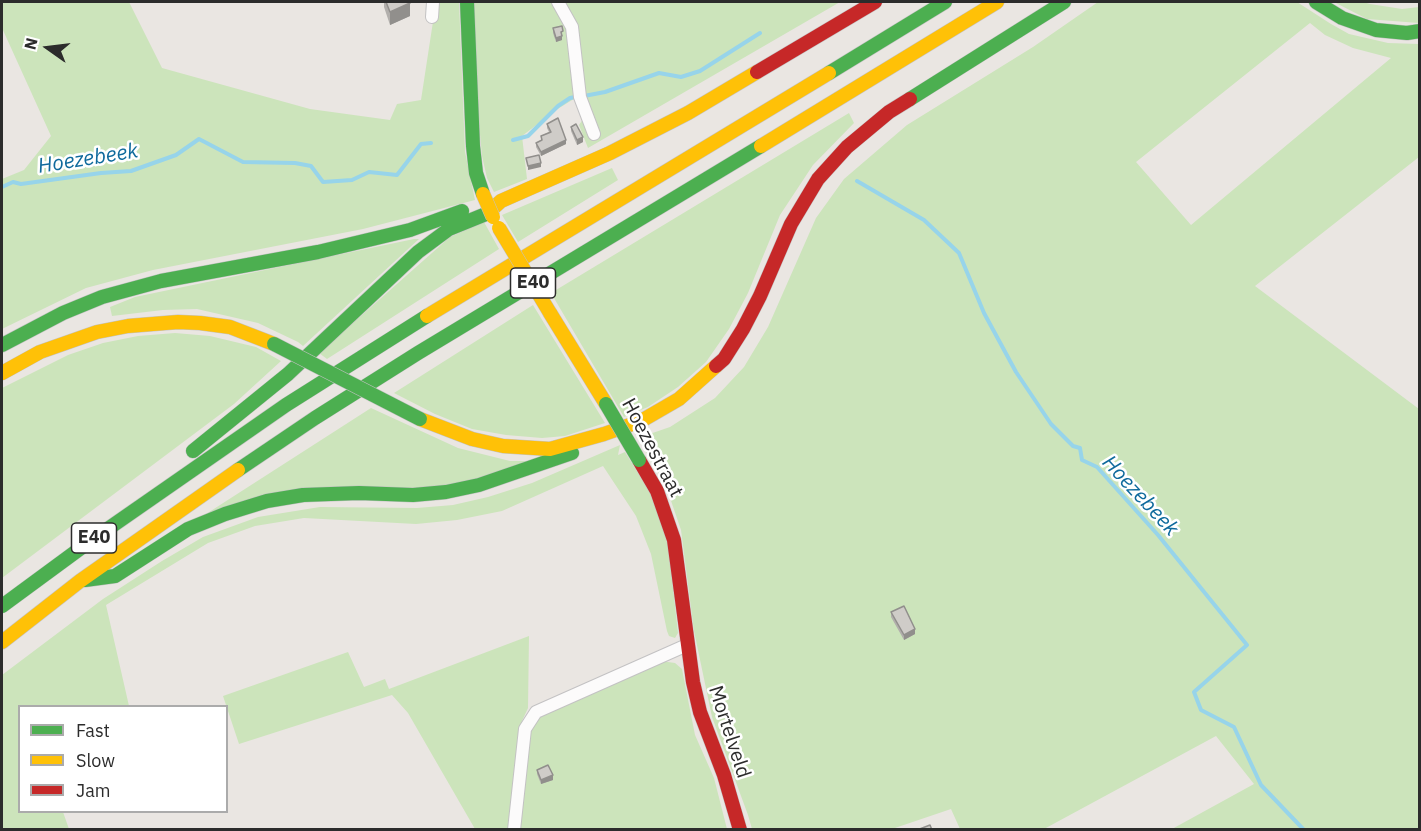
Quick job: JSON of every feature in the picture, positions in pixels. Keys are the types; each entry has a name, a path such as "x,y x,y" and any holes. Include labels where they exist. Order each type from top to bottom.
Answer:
{"main road":[{"name":"Hoezestraat","path":"467,2 473,146 476,173 483,194 496,223 657,491 674,540 687,645"},
{"path":"188,472 192,452 288,374 418,252 449,229 486,214 501,201 610,153 688,113 875,2"},
{"name":"E40","path":"2,606 188,472 286,405 398,334 945,2"},
{"name":"E40","path":"2,642 80,581 207,490 315,418 996,2"},
{"path":"2,373 40,352 97,332 128,326 178,322 230,327 274,344 420,419 472,438 503,446 550,449 589,436 604,434 640,421 679,399 724,359 760,296 791,224 818,179 848,147 889,112 1064,2"},
{"path":"1317,2 1342,18 1358,24 1393,32 1419,31"},
{"path":"2,345 63,313 102,297 152,283 410,230 483,202 501,201"},
{"path":"80,581 115,576 188,529 267,501 303,495 359,493 413,495 446,492 478,485 553,461 592,444 604,434"},
{"name":"Mortelveld","path":"687,645 700,712 740,830"}],"street":[{"path":"432,17 433,2"},
{"path":"558,2 572,27 580,97 594,134"},
{"path":"514,830 525,729 536,712 687,645"}],"green space":[{"path":"2,2 129,2 162,68 310,109 390,120 397,104 421,100 436,2 459,2 465,152 475,200 363,229 153,270 86,288 2,329 2,179 24,170 51,136 2,28"},
{"path":"472,2 554,2 568,27 577,97 522,136 527,179 494,192 487,178 482,156"},
{"path":"564,2 840,2 588,148 579,125 588,112"},
{"path":"1098,2 1297,2 1349,34 1388,43 1419,44 1419,157 1255,286 1419,409 1419,829 1172,829 1254,784 1216,736 1044,829 960,829 951,809 892,829 752,829 712,717 694,631 681,530 667,489 638,438 670,427 715,398 744,367 768,327 816,218 844,179 907,125 1033,47","holes":["1310,23 1325,35 1353,48 1391,58 1191,225 1136,162"]},
{"path":"1334,2 1363,2 1402,9 1419,7 1419,23 1367,19"},
{"path":"849,113 854,123 813,165 780,215 748,293 729,329 706,362 678,387 648,407 624,417 551,293"},
{"path":"612,168 618,180 518,242 502,215"},
{"path":"484,222 499,249 327,359 319,353 450,237"},
{"path":"419,239 303,346 258,323 197,309 112,316 110,307 135,297"},
{"path":"533,305 605,423 565,436 542,438 506,435 472,429 435,414 394,393"},
{"path":"175,333 210,336 256,347 281,361 234,404 2,578 2,388 68,355 103,343 138,336"},
{"path":"371,408 458,448 510,461 531,461 471,482 206,514"},
{"path":"620,445 618,455 625,452 651,494 663,524 669,552 678,633 675,638 669,636 667,631 651,554 636,516 603,466 502,511 457,520 416,524 304,518 255,526 208,543 106,605 129,705 18,705 18,813 63,813 69,829 2,829 2,675 103,599 203,537 258,517 320,507 417,508 453,505 532,483"},
{"path":"529,636 528,708 522,721 508,829 475,829 408,713 392,695 239,744 228,705 223,696 348,652 364,687 385,679 389,689"},
{"path":"661,661 675,663 682,669 695,735 714,778 727,829 518,830 529,732 537,719"}],"building":[{"path":"386,2 410,2 410,3 390,12"},
{"path":"562,26 562,36 556,38 553,28"},
{"path":"558,118 566,140 541,152 536,143 542,140 541,136 551,132 547,124"},
{"path":"576,124 583,137 577,140 571,127"},
{"path":"539,155 541,163 528,166 526,158"},
{"path":"904,606 915,629 904,635 891,612"},
{"path":"548,765 553,775 541,780 537,770"},
{"path":"930,825 932,830 917,830"}],"waterway":[{"name":"Hoezebeek","path":"584,96 605,92 659,73 681,77 700,71 760,33"},
{"name":"Hoezebeek","path":"513,140 528,136 558,106 575,97"},
{"name":"Hoezebeek","path":"2,187 13,182 21,184 131,171 176,155 199,139 243,162 295,163 311,166 323,182 352,180 369,172 397,175 421,144 431,143"},
{"name":"Hoezebeek","path":"857,181 924,220 959,253 984,313 1016,372 1051,424 1073,446 1080,448 1082,460 1097,467 1158,535 1247,645 1194,692 1201,710 1234,727 1261,785 1304,830"}],"traffic: fast":[{"path":"467,2 473,146 476,173 483,194"},
{"path":"829,73 945,2"},
{"path":"910,99 1064,2"},
{"path":"1316,2 1342,18 1376,30 1407,33 1420,31"},
{"path":"238,470 418,353 761,146"},
{"path":"193,451 288,374 418,252 449,229 491,210"},
{"path":"2,345 63,313 102,297 161,281 318,252 410,230 462,211"},
{"path":"2,606 89,542 286,405 427,316"},
{"path":"274,344 420,419"},
{"path":"606,404 639,460"},
{"path":"85,580 115,576 188,529 267,501 303,495 359,493 413,495 446,492 479,485 572,453"}],"traffic: slow":[{"path":"761,146 997,2"},
{"path":"491,210 501,201 610,153 688,113 757,72"},
{"path":"427,316 829,73"},
{"path":"483,194 493,217"},
{"path":"499,228 550,313"},
{"path":"550,313 606,404"},
{"path":"2,373 40,352 97,332 128,326 178,322 200,323 230,327 274,344"},
{"path":"420,419 472,439 503,446 550,449 641,421 679,399 716,366"},
{"path":"2,642 80,581 238,470"}],"traffic: jam":[{"path":"757,72 875,2"},
{"path":"716,366 724,359 743,329 791,224 818,179 847,147 889,112 910,99"},
{"path":"639,460 657,491 674,540 693,682 700,712 724,775 740,830"}]}
